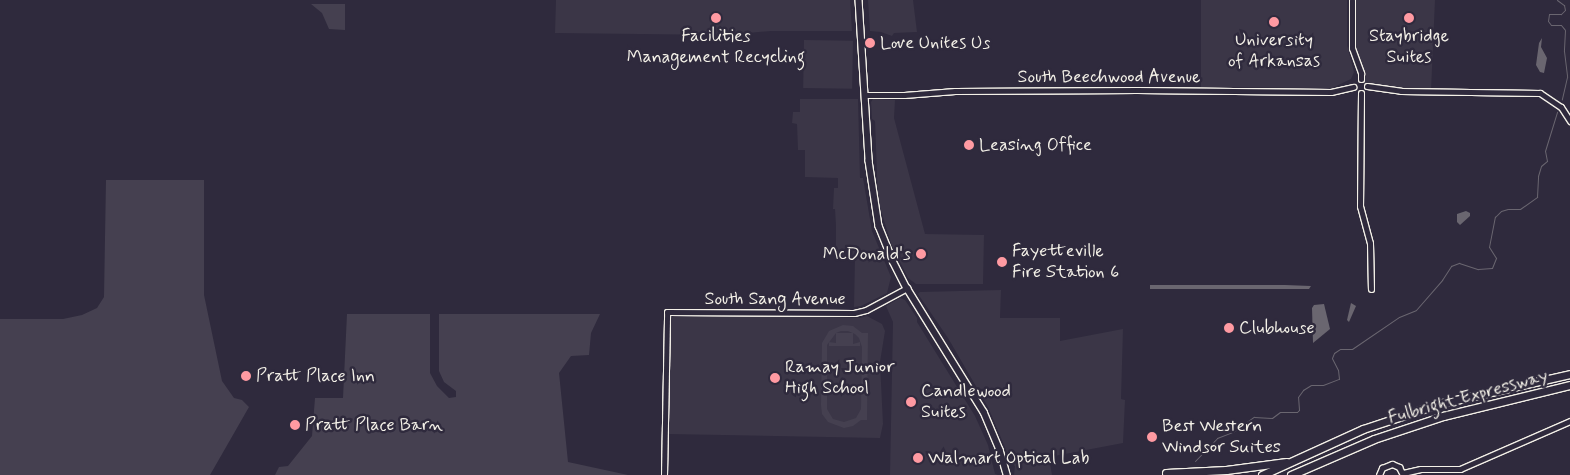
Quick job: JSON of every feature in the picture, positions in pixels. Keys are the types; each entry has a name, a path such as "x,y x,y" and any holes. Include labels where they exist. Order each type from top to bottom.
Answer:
{"highway":[{"name":"Fulbright Expressway","path":"1262,475 1363,429 1438,404 1570,374"},
{"name":"Fulbright Expressway","path":"1291,475 1374,439 1444,416 1570,385"},
{"path":"1163,474 1226,470 1293,461"}],"main road":[{"path":"859,0 868,161 874,206 884,240 907,288 984,412 997,442 1007,475"}],"street":[{"path":"1352,0 1352,48 1361,73 1361,79 1367,86 1400,91 1531,92 1549,98 1564,112 1570,121"},
{"path":"1361,79 1355,82 1353,87 1356,92 1366,91 1367,86"},
{"name":"South Beechwood Avenue","path":"865,94 904,95 955,91 1137,90 1331,92 1353,87"},
{"path":"1361,93 1360,206 1370,243 1371,289"},
{"name":"South Sang Avenue","path":"664,475 667,312 853,313 866,310 907,288"},
{"path":"1379,475 1382,468 1388,464 1396,464 1403,474 1422,469 1460,468 1570,421"}],"shaded area":[{"path":"556,0 850,0 852,31 771,31 725,35 555,33"},
{"path":"868,0 913,0 917,32 894,33 892,36 870,31"},
{"name":"University of Arkansas","path":"1201,0 1347,0 1347,45 1354,72 1351,79 1332,88 1201,87"},
{"path":"1352,0 1435,0 1431,91 1401,91 1367,86 1361,79 1355,58"},
{"path":"311,4 345,4 345,30 329,29 322,13"},
{"path":"1542,38 1541,47 1547,58 1544,73 1540,72 1536,65 1539,43"},
{"path":"804,40 853,41 852,89 803,88"},
{"path":"800,99 858,99 860,178 863,178 872,231 891,277 887,293 861,306 854,307 855,257 836,257 835,209 833,209 834,188 838,188 838,178 805,177 805,150 798,150 797,124 792,123 793,112 800,112"},
{"path":"873,99 895,100 894,118 925,234 984,235 983,284 916,284 908,278 892,246 878,201 875,121 872,119 871,102"},
{"path":"106,180 204,180 204,295 222,381 234,398 242,400 249,407 210,475 0,475 0,319 63,319 82,315 97,308 104,297"},
{"path":"1466,211 1470,213 1470,216 1460,225 1457,222 1457,214"},
{"path":"1150,285 1311,286 1309,289 1150,289"},
{"path":"1001,290 1000,318 1060,318 1060,341 1123,329 1121,399 1125,400 1123,443 1049,457 1052,475 1014,475 1015,466 1012,464 988,407 948,338 918,294 920,292"},
{"path":"900,298 905,300 917,318 917,322 975,416 988,445 995,474 998,475 890,475 893,322 886,306"},
{"path":"1351,303 1356,306 1349,322 1347,320"},
{"path":"1324,304 1330,329 1313,343 1312,308 1314,305"},
{"path":"347,314 430,314 430,373 437,386 449,398 456,397 456,391 444,382 439,371 439,314 600,314 591,333 589,355 571,356 559,373 568,462 628,475 275,475 279,467 288,466 312,436 315,398 343,398"},
{"name":"Ramay Junior High School","path":"783,316 860,318 867,316 882,324 885,331 880,362 883,424 880,438 668,434 670,321 672,317"},
{"path":"843,325 853,326 862,333 868,333 867,420 861,420 853,426 844,428 828,422 822,414 822,343 829,331","holes":["841,331 855,334 859,338 862,347 861,409 856,418 844,422 833,419 827,409 827,345 836,333"]},
{"path":"836,333 853,333 853,344 860,342 860,346 829,346 829,342 836,343"}],"waterway":[{"path":"1557,0 1564,5 1565,10 1561,14 1549,14 1548,21 1551,25 1561,25 1565,30 1564,51 1567,77 1562,99"},
{"path":"1195,461 1217,438 1233,432 1254,417 1272,418 1280,412 1297,412 1299,410 1298,397 1303,390 1311,385 1323,385 1339,379 1338,370 1332,358 1334,353 1340,349 1352,349 1399,317 1416,310 1442,280 1451,266 1459,263 1478,269 1492,268 1496,258 1489,247 1495,217 1501,211 1520,209 1537,197 1538,176 1541,166 1547,161 1545,151 1557,112"}],"place":[{"name":"Facilities Management Recycling","path":"716,18"},
{"name":"Staybridge Suites","path":"1409,18"},
{"name":"University of Arkansas","path":"1274,22"},
{"name":"Love Unites Us","path":"870,43"},
{"name":"Leasing Office","path":"969,145"},
{"name":"McDonald's","path":"921,254"},
{"name":"Fayetteville Fire Station 6","path":"1002,262"},
{"name":"Clubhouse","path":"1229,328"},
{"name":"Pratt Place Inn","path":"246,376"},
{"name":"Ramay Junior High School","path":"775,378"},
{"name":"Candlewood Suites","path":"911,402"},
{"name":"Pratt Place Barn","path":"295,425"},
{"name":"Best Western Windsor Suites","path":"1152,437"},
{"name":"Walmart Optical Lab","path":"918,458"}]}
